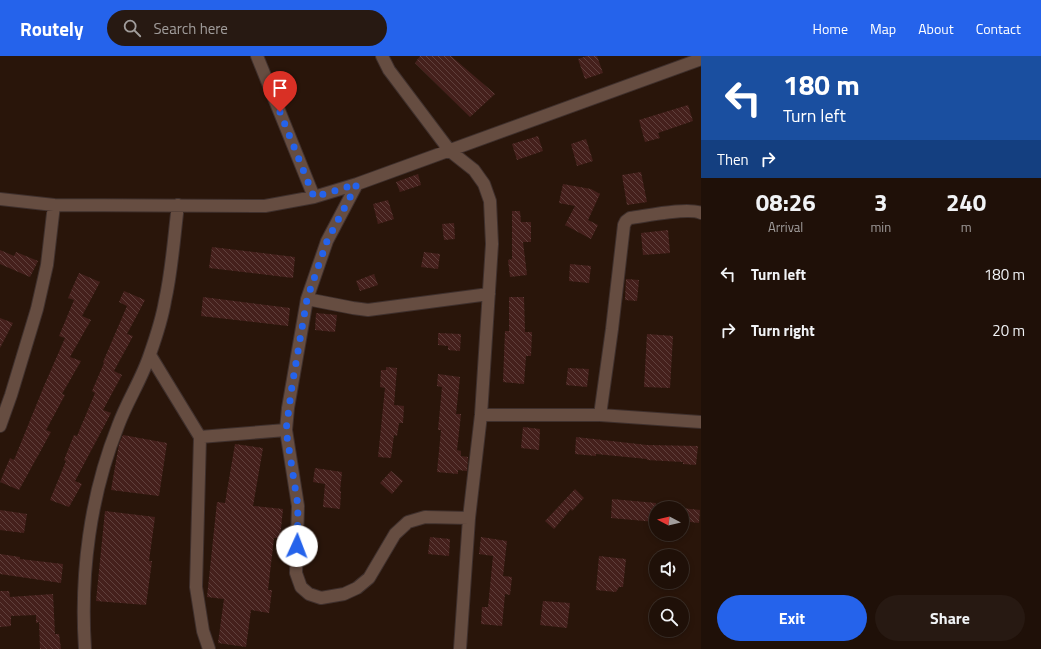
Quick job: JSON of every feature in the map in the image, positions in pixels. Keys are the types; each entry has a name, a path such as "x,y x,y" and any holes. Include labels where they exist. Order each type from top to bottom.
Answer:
{"street":[{"path":"257,56 314,197"},
{"path":"382,56 389,70 450,151 474,170 484,184 490,201 492,244 481,414 469,518 460,649"},
{"path":"0,199 54,205 265,206 314,197 357,184 450,151 701,59"},
{"path":"357,184 327,241 307,299 288,408 286,430 298,506 296,573 301,587 309,594 321,598 344,594 357,588 369,578 395,534 408,522 426,517 469,518"},
{"path":"0,426 12,395 37,308 47,265 54,205"},
{"path":"85,649 84,582 91,519 103,472 118,426 150,355 165,302 178,205"},
{"path":"600,415 624,225 626,221 630,218 667,213 693,211 701,213"},
{"path":"307,299 368,310 489,294"},
{"path":"150,355 200,437 196,587 203,631 209,649"},
{"path":"481,414 600,415 701,422"},
{"path":"200,437 286,430"}],"building":[{"path":"420,56 451,56 495,94 470,117 415,63"},
{"path":"587,56 597,56 603,73 585,79 578,59"},
{"path":"688,105 693,121 658,133 660,138 645,142 639,120"},
{"path":"538,136 543,151 517,160 512,144"},
{"path":"586,139 593,161 577,166 571,144"},
{"path":"641,172 647,202 627,205 622,175"},
{"path":"418,174 421,185 400,192 396,182"},
{"path":"563,184 591,189 600,194 588,220 598,225 591,239 565,225 575,206 559,203"},
{"path":"388,200 394,219 378,224 373,204"},
{"path":"512,211 520,211 521,222 531,222 531,242 523,242 527,275 510,277 508,260 512,259"},
{"path":"454,223 455,239 444,240 442,224"},
{"path":"668,230 670,253 643,255 641,233"},
{"path":"212,247 295,257 293,278 209,268"},
{"path":"0,250 14,256 16,252 38,261 30,277 0,264"},
{"path":"424,252 440,254 438,269 421,267"},
{"path":"570,264 591,266 589,283 569,281"},
{"path":"79,273 100,282 82,316 91,320 70,357 81,361 62,394 65,395 46,430 51,432 19,490 0,482 10,458 14,460 65,338 59,336 74,300 68,298"},
{"path":"374,274 378,285 360,291 356,281"},
{"path":"626,279 639,280 637,301 625,300"},
{"path":"124,291 145,300 127,334 133,336 114,371 122,375 103,410 111,413 75,481 82,484 69,507 50,500 66,461 64,460 74,435 77,436 95,393 92,391 127,306 119,302"},
{"path":"203,297 290,308 288,326 201,316"},
{"path":"509,297 524,297 525,332 532,332 531,356 526,356 524,384 503,382 505,331 509,331"},
{"path":"316,313 337,315 335,332 315,330"},
{"path":"0,318 13,323 0,348"},
{"path":"438,333 461,334 460,351 448,350 448,346 438,345"},
{"path":"647,334 673,336 670,388 644,387"},
{"path":"386,367 397,368 394,405 404,406 403,423 399,423 397,436 394,435 391,458 378,457 385,388 380,387 381,370 386,370"},
{"path":"568,368 589,369 587,387 566,385"},
{"path":"438,374 460,377 456,414 461,414 457,450 461,451 461,456 468,457 467,471 458,470 458,474 437,472 441,430 438,430 442,387 437,386"},
{"path":"523,427 540,429 539,450 521,448"},
{"path":"123,435 167,443 159,496 111,490 119,444"},
{"path":"576,437 647,445 698,446 696,465 683,464 683,462 647,460 596,454 596,456 575,454"},
{"path":"235,444 263,448 253,506 283,509 280,538 274,538 268,590 272,590 269,613 251,610 246,647 218,643 224,599 207,597 217,502 225,503"},
{"path":"315,468 342,472 340,509 323,507 325,484 313,482"},
{"path":"391,471 403,481 392,494 380,483"},
{"path":"575,489 584,498 572,511 571,509 554,529 545,521"},
{"path":"612,499 649,502 649,521 611,518"},
{"path":"689,509 700,510 699,523 689,522"},
{"path":"0,510 27,514 24,533 0,530"},
{"path":"105,511 155,517 149,561 152,561 146,605 96,601"},
{"path":"430,537 450,539 449,556 428,554"},
{"path":"481,537 507,541 503,576 512,577 510,595 505,594 502,626 481,624 482,607 488,607 493,556 479,554"},
{"path":"0,554 20,557 20,559 63,564 61,583 0,574"},
{"path":"599,556 626,559 623,587 619,587 616,592 596,590"},
{"path":"0,591 9,591 10,597 53,594 55,634 59,634 61,649 40,649 39,622 36,623 36,615 11,616 11,626 0,627"},
{"path":"543,601 570,603 567,628 540,625"}],"route":[{"path":"280,112 314,197 357,184 327,241 307,299 288,408 286,430 298,506 297,546"}]}
